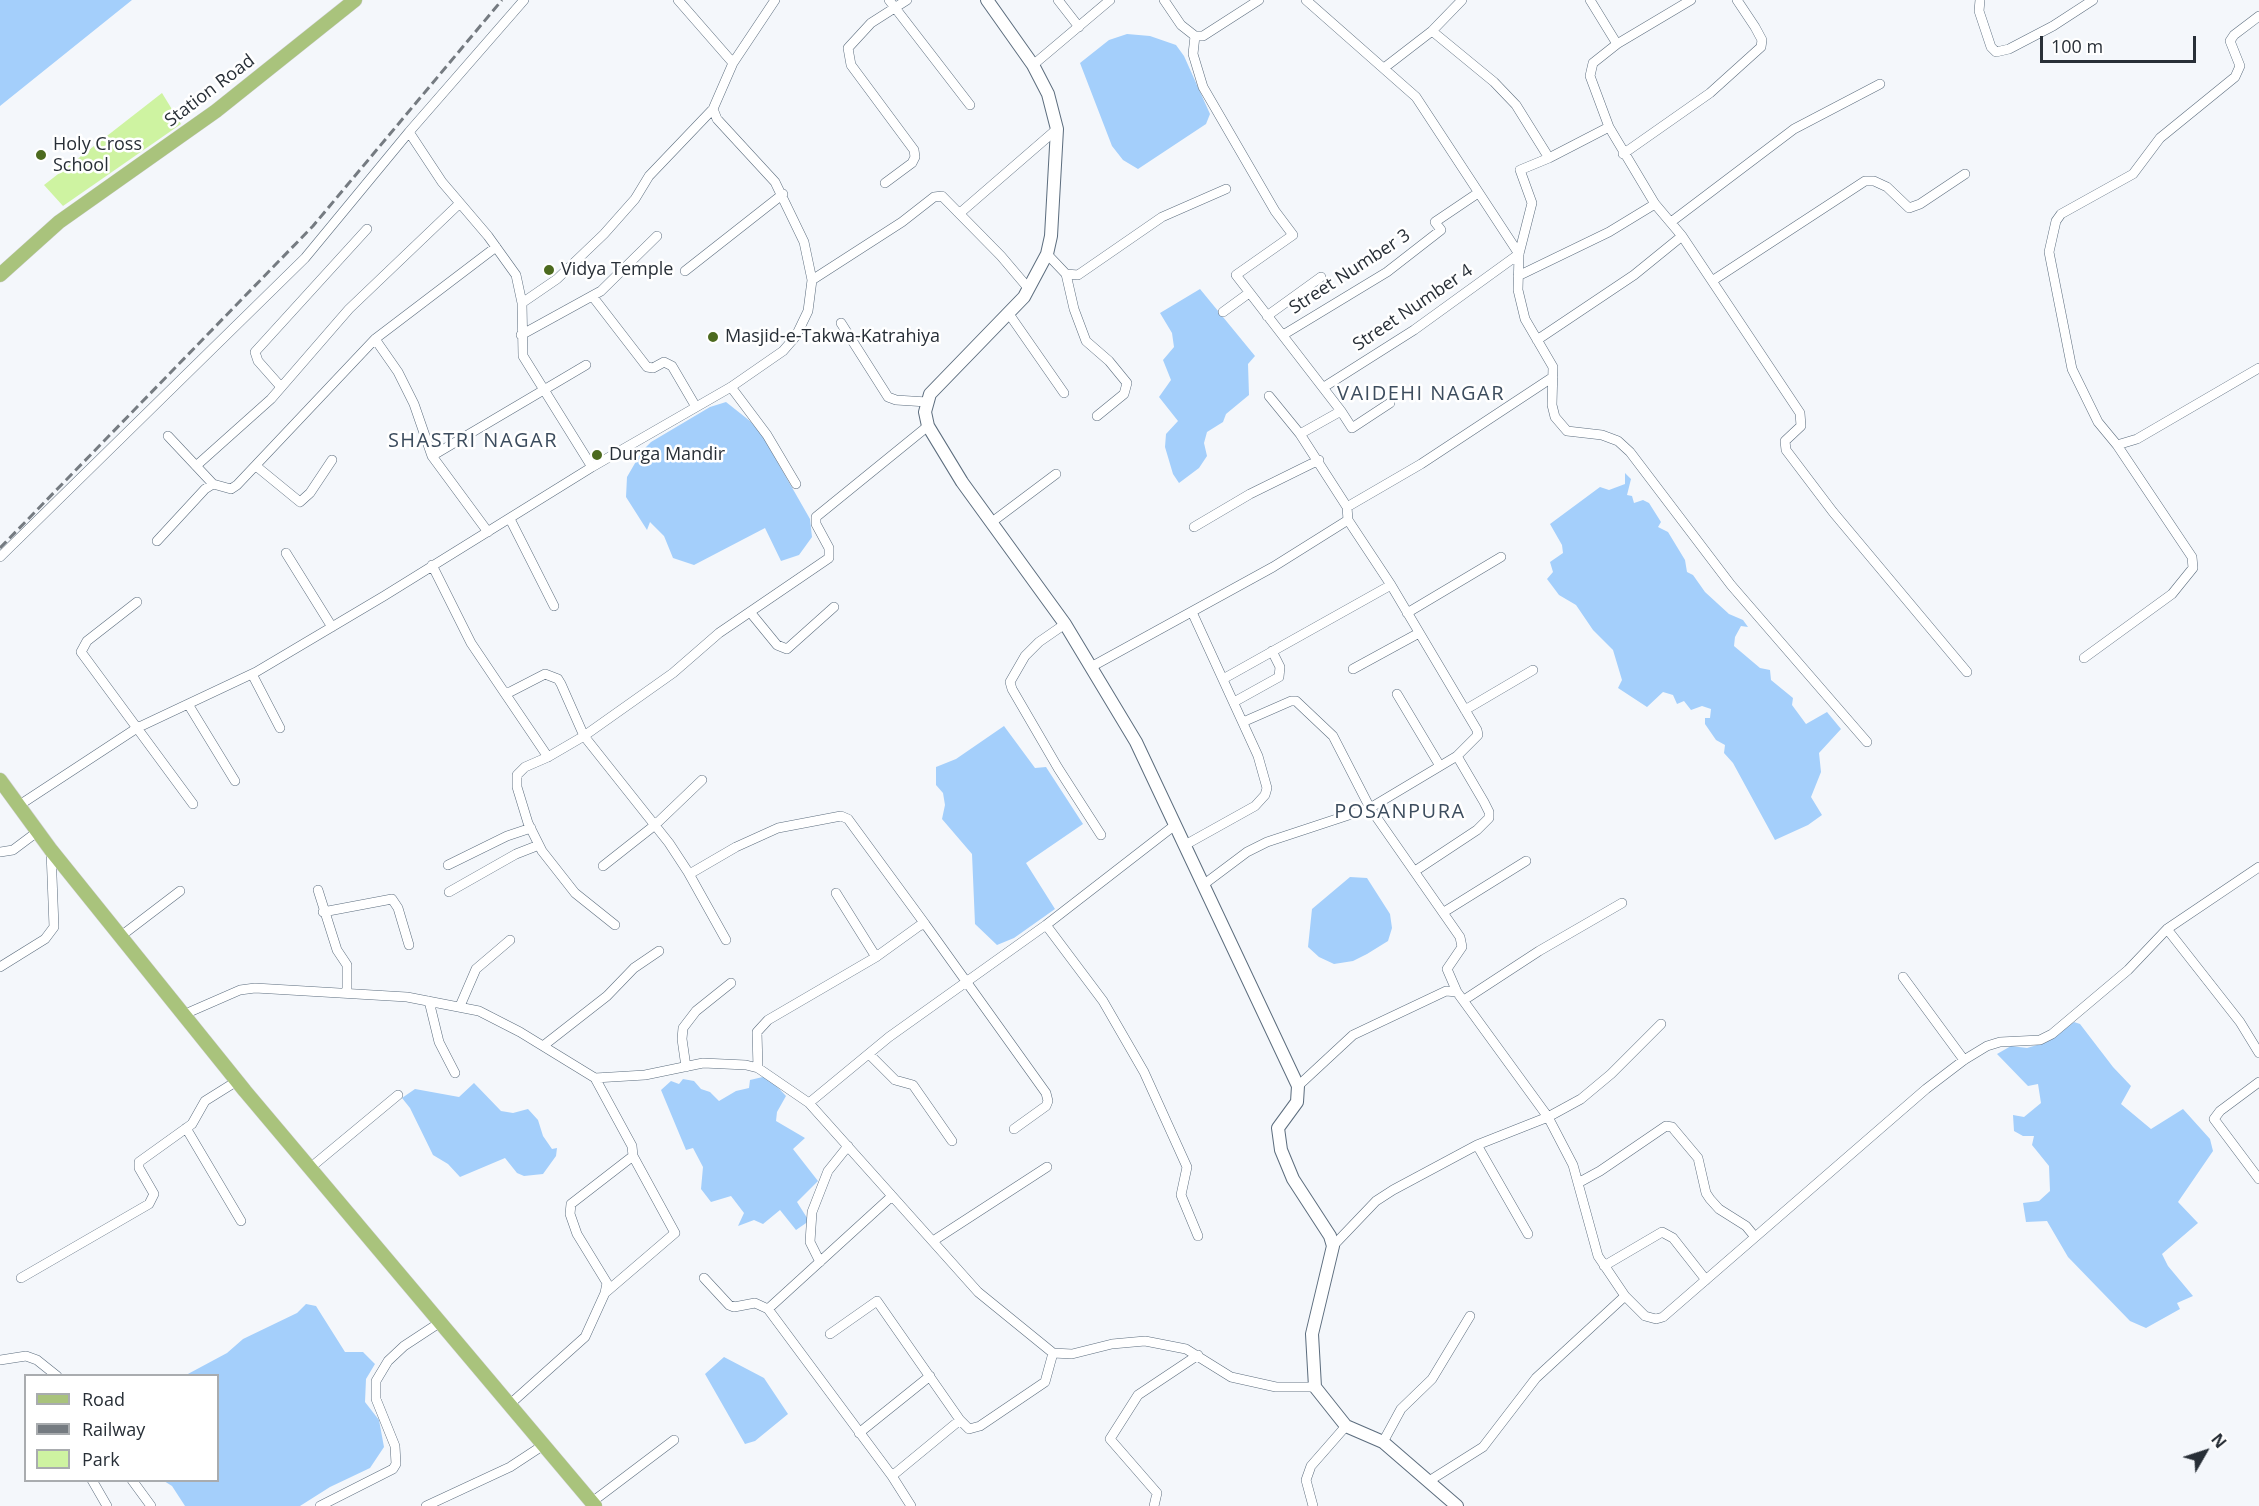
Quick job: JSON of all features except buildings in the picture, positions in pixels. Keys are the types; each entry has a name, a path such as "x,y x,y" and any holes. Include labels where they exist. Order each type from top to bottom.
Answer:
{"main road":[{"name":"Station Road","path":"0,275 59,222 216,111 355,0"},
{"path":"987,0 1034,65 1048,94 1057,129 1051,236 1047,254 1029,290 1009,314 938,383 927,402 925,412 928,426 939,448 1065,624 1136,742 1298,1086 1297,1102 1278,1128 1281,1150 1293,1179 1330,1236 1333,1246 1312,1334 1315,1387 1346,1426 1383,1442 1457,1506"},
{"path":"0,780 51,850 237,1081 542,1446 594,1504"}],"street":[{"path":"0,557 305,258 409,132 524,0"},
{"path":"678,0 733,63"},
{"path":"522,303 557,279 604,234 635,199 649,176 713,109 733,63 775,0"},
{"path":"885,183 912,163 915,157 914,150 851,65 848,48 892,4 907,0"},
{"path":"1058,0 1079,27"},
{"path":"1034,65 1110,0"},
{"path":"1164,0 1181,25 1195,36 1210,34 1259,0"},
{"path":"1306,0 1344,36 1416,97 1519,254"},
{"path":"1384,68 1432,31 1462,0"},
{"path":"1590,0 1617,44"},
{"path":"1691,0 1617,44 1593,63 1590,76 1609,127 1623,154 1655,204 1682,236 1800,413 1801,426 1785,441 1786,450 1833,512 1967,672"},
{"path":"1623,154 1710,93 1761,47 1762,40 1737,0"},
{"path":"1980,0 1980,11 1991,46 1996,52 2009,49 2026,40 2093,0"},
{"path":"892,4 969,105"},
{"path":"2084,658 2172,594 2193,568 2192,557 2117,445 2098,422 2072,369 2049,252 2056,221 2069,209 2133,174 2160,138 2235,77 2240,66 2230,41 2234,35 2259,16"},
{"path":"1432,31 1494,82 1516,105 1549,159"},
{"path":"1195,36 1193,54 1203,87 1275,211 1293,235 1236,275 1324,387 1352,428 1390,404"},
{"path":"1671,222 1794,129 1880,84"},
{"path":"18,806 137,728 252,674 332,627 510,519 592,466 730,387 783,351 796,336 808,311 812,280 804,242 783,194 717,119 713,109"},
{"path":"1609,127 1549,159 1520,170 1532,203 1519,254 1520,304 1553,367 1552,405 1561,426 1567,431 1602,435 1618,441 1630,452 1731,585 1867,742"},
{"path":"960,213 1057,129"},
{"path":"409,132 516,275 522,303 521,335 524,356 592,466"},
{"path":"1712,281 1865,181 1874,181 1887,188 1909,208 1920,204 1965,174"},
{"path":"1066,274 1077,274 1162,217 1226,189"},
{"name":"Street Number 3","path":"1283,335 1387,272 1441,230 1435,222 1478,193"},
{"path":"685,272 783,194"},
{"path":"812,280 903,222 934,197 942,196 1029,290"},
{"path":"196,466 238,431 281,387 349,309 460,203"},
{"path":"1518,276 1609,232 1655,204"},
{"path":"281,387 258,361 255,352 367,229"},
{"path":"521,335 593,297 657,236"},
{"path":"1537,340 1634,275 1682,236"},
{"path":"168,436 213,484 231,489 256,466 375,339 496,248"},
{"path":"1047,254 1066,274 1076,315 1086,341 1109,361 1127,383 1124,394 1097,416"},
{"name":"Street Number 4","path":"1324,387 1414,330 1519,254"},
{"path":"1267,316 1321,277"},
{"path":"1223,312 1249,293"},
{"path":"593,297 647,367 654,368 664,362 672,366 696,407"},
{"path":"1009,314 1064,393"},
{"path":"841,323 891,400 927,402"},
{"path":"375,339 398,372 414,404 432,456 488,532"},
{"path":"432,456 586,365"},
{"path":"2117,445 2137,439 2259,368"},
{"path":"1347,507 1421,464 1553,377"},
{"path":"730,387 767,435 796,483"},
{"path":"1203,885 1247,852 1267,842 1370,808 1457,756 1478,735 1391,585 1348,520 1347,507 1300,434 1269,396"},
{"path":"1300,434 1341,411"},
{"path":"615,925 575,893 539,845 517,786 517,775 525,767 548,757 584,736 673,673 719,633 829,558 829,548 816,524 816,517 928,426"},
{"path":"256,466 300,502 310,494 332,460"},
{"path":"1194,527 1250,494 1318,460"},
{"path":"992,522 1056,474"},
{"path":"156,541 205,489 213,484"},
{"path":"510,519 554,606"},
{"path":"1091,667 1273,567 1348,520"},
{"path":"286,553 332,627"},
{"path":"1407,613 1501,557"},
{"path":"432,565 471,642 548,757"},
{"path":"1223,679 1391,585"},
{"path":"137,602 87,642 81,652 194,804"},
{"path":"750,612 777,645 787,649 834,607"},
{"path":"1185,845 1255,806 1265,795 1265,777 1243,722 1192,612"},
{"path":"1065,624 1038,642 1025,656 1010,682 1058,768 1101,835"},
{"path":"1353,669 1419,633"},
{"path":"1234,702 1279,677 1280,667 1272,651"},
{"path":"1465,710 1533,670"},
{"path":"252,674 280,728"},
{"path":"504,692 510,692 545,674 550,675 561,684 584,736 655,825 688,872 726,940"},
{"path":"1396,694 1440,765"},
{"path":"1243,722 1292,701 1301,703 1334,736 1370,808 1444,912 1462,942 1447,969 1457,992 1548,1117 1573,1165 1591,1239 1604,1266 1625,1296 1645,1316 1656,1319 1663,1317 1926,1089 1964,1060 1987,1046 2000,1042 2040,1040 2052,1034 2128,970 2167,929 2259,867"},
{"path":"188,704 235,781"},
{"path":"1415,872 1478,830 1489,818 1484,802 1457,756"},
{"path":"603,866 655,825 702,780"},
{"path":"688,872 693,872 736,847 778,828 841,816 848,819 968,981 1046,1093 1048,1101 1046,1106 1014,1129"},
{"path":"809,1103 869,1054 1046,925 1175,825"},
{"path":"448,865 507,836 531,828"},
{"path":"0,852 13,850 38,832"},
{"path":"448,892 516,854 539,845"},
{"path":"0,967 45,939 54,927 51,850"},
{"path":"1444,912 1526,861"},
{"path":"318,890 323,912 337,950 347,966 347,993"},
{"path":"121,936 180,891"},
{"path":"836,893 876,957"},
{"path":"323,912 392,899 398,908 410,945"},
{"path":"1464,1000 1549,944 1622,903"},
{"path":"758,1068 757,1032 760,1027 876,957 925,924"},
{"path":"1046,925 1103,1001 1144,1072 1187,1167 1181,1195 1198,1236"},
{"path":"2167,929 2240,1022 2259,1053"},
{"path":"460,1006 476,969 510,940"},
{"path":"543,1046 607,996 634,968 659,951"},
{"path":"1903,977 1964,1060"},
{"path":"686,1067 682,1039 683,1028 696,1011 731,983"},
{"path":"185,1014 255,987 429,1001 460,1006 496,1019 595,1078 632,1146 633,1156 675,1233 605,1293"},
{"path":"1298,1086 1353,1035 1446,991 1457,992"},
{"path":"429,1001 439,1042 455,1073"},
{"path":"1333,1246 1376,1201 1477,1146 1548,1117 1581,1099 1611,1074 1661,1024"},
{"path":"869,1054 895,1080 913,1085 952,1141"},
{"path":"595,1078 645,1075 703,1063 758,1068 809,1103 978,1292 1053,1353 1072,1354 1112,1344 1145,1341 1186,1349 1198,1355 1219,1372 1231,1377 1276,1387 1315,1387"},
{"path":"21,1278 149,1204 154,1194 139,1167 139,1162 192,1124 205,1101 237,1081"},
{"path":"2259,1082 2220,1111 2214,1119 2259,1179"},
{"path":"310,1168 398,1095"},
{"path":"1578,1183 1600,1171 1666,1126 1672,1127 1698,1158 1706,1193 1710,1199 1719,1209 1746,1226 1755,1238"},
{"path":"186,1128 241,1221"},
{"path":"820,1262 810,1242 812,1212 828,1171 848,1146"},
{"path":"1477,1146 1528,1234"},
{"path":"508,1405 585,1337 605,1293 607,1282 578,1234 570,1214 571,1204 633,1156"},
{"path":"933,1241 1047,1167"},
{"path":"768,1309 892,1196"},
{"path":"1604,1266 1662,1233 1673,1238 1706,1280"},
{"path":"704,1278 729,1305 734,1307 755,1302 768,1309 892,1476 911,1506"},
{"path":"1429,1481 1483,1447 1536,1378 1625,1296"},
{"path":"830,1334 877,1301 960,1420 969,1429 1045,1382 1053,1353"},
{"path":"1383,1442 1401,1409 1432,1379 1470,1316"},
{"path":"320,1506 393,1469 396,1464 395,1446 376,1400 376,1381 388,1361 404,1346 439,1323"},
{"path":"1154,1506 1157,1493 1110,1439 1138,1395 1198,1355"},
{"path":"0,1360 26,1356 37,1359 55,1374"},
{"path":"858,1433 930,1376"},
{"path":"892,1476 960,1420"},
{"path":"1313,1506 1306,1480 1311,1466 1346,1426"},
{"path":"594,1504 674,1440"},
{"path":"426,1506 510,1467 542,1446"},
{"path":"93,1482 107,1506"},
{"path":"133,1482 151,1506"},
{"path":"447,1496 452,1506"}],"green space":[{"path":"162,93 181,124 63,206 44,185"}],"water":[{"path":"0,0 132,0 0,106"},
{"path":"1127,34 1150,36 1176,45 1184,56 1210,114 1206,124 1138,169 1123,160 1112,146 1080,63 1109,40"},
{"path":"1200,289 1255,356 1248,364 1249,395 1226,414 1223,422 1207,432 1204,443 1207,456 1199,468 1179,483 1173,474 1165,447 1166,434 1178,421 1159,397 1171,380 1163,360 1174,347 1172,333 1160,313"},
{"path":"726,402 750,421 762,435 810,519 812,537 799,555 781,561 765,528 694,565 673,558 664,536 650,522 647,530 626,497 627,477 642,451 651,442 710,407"},
{"path":"1625,473 1631,479 1627,495 1632,496 1634,503 1643,500 1649,503 1661,522 1658,527 1668,532 1685,560 1687,572 1693,575 1705,592 1729,614 1743,620 1748,627 1741,626 1735,637 1734,646 1760,668 1770,670 1771,680 1793,698 1792,705 1806,724 1827,712 1841,729 1819,753 1821,772 1811,797 1822,815 1808,825 1775,840 1733,763 1724,753 1725,745 1716,740 1705,724 1705,718 1710,718 1711,709 1702,706 1691,710 1684,701 1677,704 1673,695 1663,692 1647,707 1618,688 1622,680 1613,650 1593,630 1576,605 1559,595 1547,579 1553,572 1550,562 1563,553 1562,545 1550,524 1600,487 1609,490 1625,484"},
{"path":"1004,726 1035,768 1046,767 1083,824 1026,863 1055,909 1014,938 997,945 975,924 972,854 942,819 945,805 943,793 936,785 936,767 956,759"},
{"path":"1350,877 1367,878 1390,914 1392,928 1388,941 1353,961 1334,964 1319,957 1308,947 1312,909"},
{"path":"2074,1022 2080,1024 2113,1067 2131,1086 2121,1104 2151,1129 2183,1109 2210,1139 2213,1151 2178,1202 2198,1223 2162,1254 2168,1266 2193,1296 2177,1303 2180,1309 2146,1328 2130,1321 2068,1257 2047,1221 2026,1222 2023,1203 2039,1201 2050,1191 2049,1166 2032,1145 2034,1136 2023,1136 2014,1131 2013,1115 2024,1117 2041,1103 2038,1084 2028,1086 1997,1054 2011,1046 2027,1048 2047,1042"},
{"path":"767,1076 786,1096 777,1112 776,1121 805,1138 793,1149 818,1181 797,1202 809,1221 796,1230 780,1210 763,1224 754,1220 738,1226 744,1213 731,1196 711,1202 701,1189 703,1167 693,1148 686,1150 661,1090 671,1081 679,1084 683,1079 694,1081 701,1089 710,1092 719,1101 736,1091 749,1088 750,1080"},
{"path":"474,1083 501,1111 513,1113 528,1109 538,1120 543,1136 552,1149 557,1148 556,1156 543,1174 524,1176 517,1173 505,1158 460,1177 448,1164 433,1155 410,1108 402,1098 415,1089 459,1097"},
{"path":"306,1304 316,1306 345,1352 363,1352 375,1364 366,1379 365,1402 379,1420 384,1447 370,1468 330,1487 300,1506 185,1506 172,1486 166,1482 219,1482 219,1374 188,1374 227,1353 243,1339 297,1313"},
{"path":"724,1357 764,1378 788,1414 755,1441 745,1444 705,1374"}],"railway":[{"path":"0,548 313,226 502,0"}],"place":[{"name":"Holy Cross School","path":"41,155"},
{"name":"Vidya Temple","path":"549,270"},
{"name":"Masjid-e-Takwa-Katrahiya","path":"713,337"},
{"name":"Durga Mandir","path":"597,455"}],"district":[{"name":"VAIDEHI NAGAR","path":"1421,394"},
{"name":"SHASTRI NAGAR","path":"473,441"},
{"name":"POSANPURA","path":"1400,812"}]}
